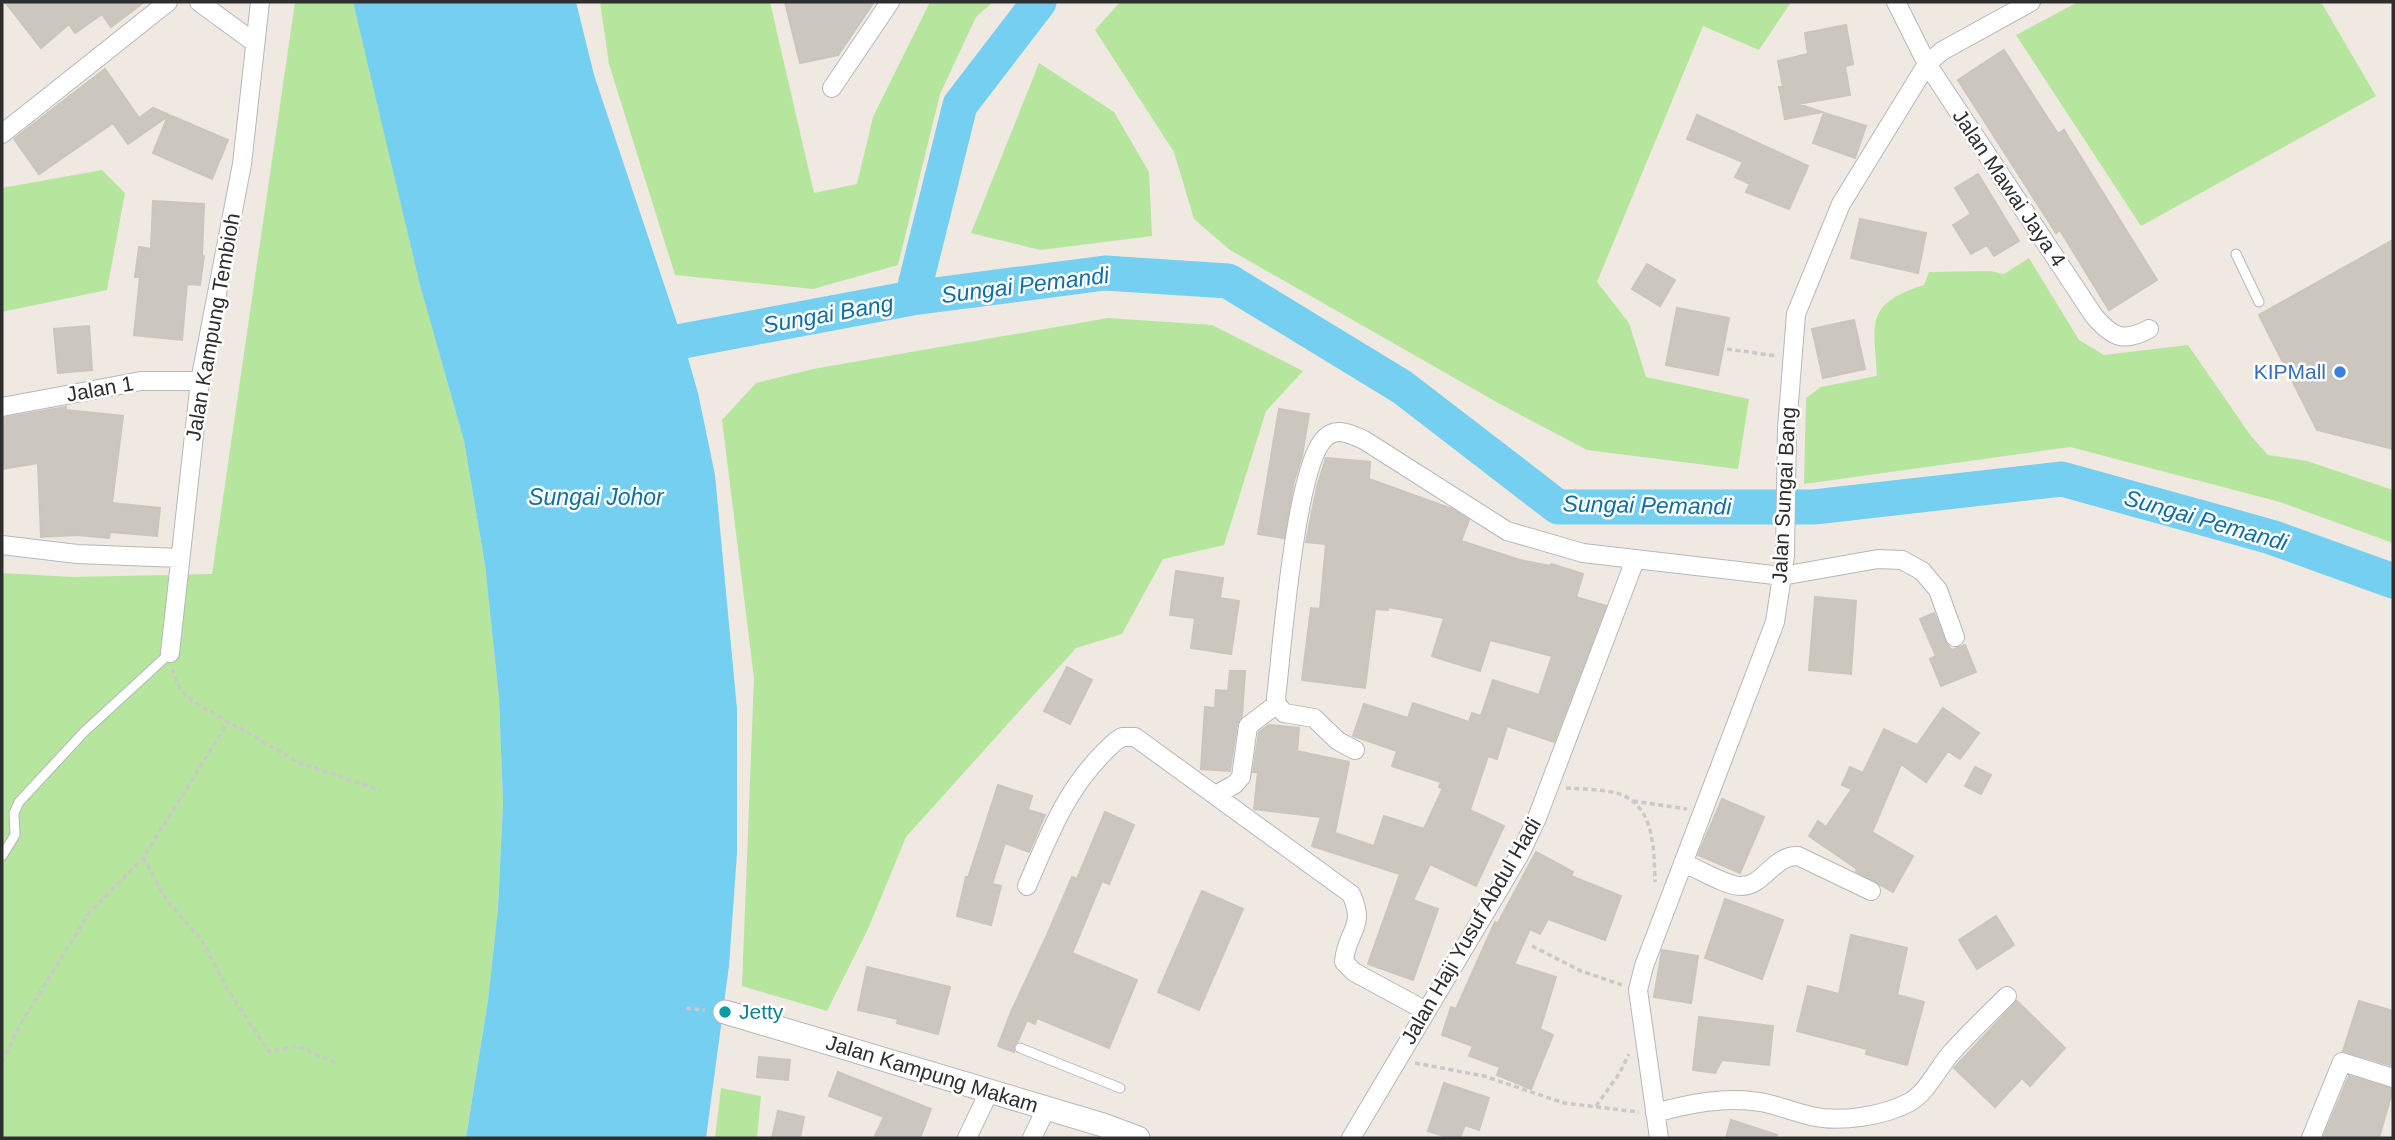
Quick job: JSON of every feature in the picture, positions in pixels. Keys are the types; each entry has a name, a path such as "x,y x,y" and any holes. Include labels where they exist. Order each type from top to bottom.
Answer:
{"street":[{"path":"2,134 168,2"},
{"path":"199,2 255,43"},
{"name":"Jalan Kampung Tembioh","path":"170,653 200,381 242,164 260,2"},
{"path":"832,88 890,2"},
{"name":"Jalan Mawai Jaya 4","path":"1896,2 1927,64 2094,316 2106,330 2116,336 2132,336 2148,329"},
{"name":"Jalan Sungai Bang","path":"1659,1138 1637,990 1664,912 1775,622 1785,556 1787,428 1796,314 1841,204 1927,64 1942,51 2031,2"},
{"name":"Jalan 1","path":"2,407 141,381 200,381"},
{"path":"1355,750 1338,741 1314,718 1284,713 1277,704 1298,512 1317,448 1327,435 1342,431 1364,440 1507,531 1583,552 1782,576 1878,559 1902,560 1922,571 1938,590 1955,637"},
{"path":"2,545 77,554 180,558"},
{"name":"Jalan Haji Yusuf Abdul Hadi","path":"1351,1138 1520,854 1550,786 1635,560"},
{"path":"1216,795 1235,784 1241,777 1248,726 1277,704"},
{"path":"1027,886 1058,812 1073,789 1099,756 1122,737 1135,737 1351,894 1358,909 1357,924 1345,949 1344,962 1354,972 1426,1011"},
{"path":"1683,863 1732,884 1745,886 1757,880 1784,858 1798,856 1871,891"},
{"path":"1655,1114 1689,1104 1735,1101 1759,1102 1814,1117 1839,1119 1864,1117 1897,1106 1911,1101 1924,1089 1950,1054 2007,996"},
{"name":"Jalan Kampung Makam","path":"725,1012 1138,1138"},
{"path":"2311,1138 2342,1062 2393,1077"},
{"path":"967,1138 989,1092"},
{"path":"1032,1138 1046,1109"}],"lane":[{"path":"2236,254 2259,302"},
{"path":"2,856 15,835 14,813 19,803 84,732 170,653"},
{"path":"1020,1048 1120,1088"}],"path":[{"path":"1727,349 1793,359"},
{"path":"170,653 173,673 180,689 192,701 300,763 380,790"},
{"path":"2,1062 20,1025 89,913 143,858 228,722"},
{"path":"1550,786 1616,793 1633,801 1703,811"},
{"path":"1633,801 1646,818 1654,843 1656,901 1664,912"},
{"path":"143,858 167,902 201,939 228,990 269,1052 296,1046 335,1062"},
{"path":"1532,946 1581,971 1637,990"},
{"path":"1595,1107 1619,1074 1642,1031"},
{"path":"1397,1060 1484,1076 1564,1103 1655,1114"}],"green space":[{"path":"295,2 353,2 356,10 420,284 464,441 485,565 499,698 503,803 498,908 488,1000 466,1138 2,1138 2,573 73,577 212,574"},
{"path":"600,2 770,2 814,193 857,184 873,117 930,2 993,2 976,17 940,94 898,265 813,289 675,275 609,64"},
{"path":"1120,2 1791,2 1759,50 1703,26 1597,282 1629,323 1646,377 1749,399 1738,469 1587,450 1500,404 1230,250 1194,219 1174,152 1095,30"},
{"path":"2078,2 2321,2 2376,96 2141,226 2016,35"},
{"path":"1039,63 1114,112 1149,172 1152,236 1040,250 971,233"},
{"path":"102,170 125,193 107,290 2,312 2,188"},
{"path":"2029,258 2079,340 2104,355 2188,345 2251,436 2268,455 2307,461 2393,490 2393,543 2280,502 2070,447 1804,484 1806,398 1821,387 1877,376 1875,329 1882,308 1905,292 1924,285 1929,272 1990,271 2004,274"},
{"path":"1108,318 1212,325 1303,371 1266,411 1224,545 1163,559 1122,634 1076,648 906,837 868,929 827,1011 742,986 754,678 722,420 756,383 813,369"},
{"path":"721,1088 761,1096 757,1138 715,1138"}],"water":[{"name":"Sungai Johor","path":"353,2 576,2 594,75 683,341 698,393 715,475 737,709 737,853 729,966 706,1138 466,1138 488,1000 498,908 503,803 499,698 485,565 464,441 420,285"}],"building":[{"path":"5,2 144,2 111,27 102,14 75,33 69,24 41,48"},
{"path":"785,2 874,2 838,55 800,63"},
{"path":"1846,25 1853,64 1845,66 1850,95 1798,104 1822,112 1785,119 1779,87 1783,87 1778,61 1808,54 1805,33"},
{"path":"2004,50 2058,134 2064,130 2157,280 2109,310 2060,230 2056,233 1958,80"},
{"path":"105,69 139,118 153,108 228,140 212,179 153,153 168,116 128,144 113,123 39,174 14,139"},
{"path":"1824,113 1866,126 1855,158 1813,143"},
{"path":"1697,115 1808,166 1789,209 1746,192 1750,184 1735,177 1743,162 1687,139"},
{"path":"1978,174 2019,241 1994,256 1987,245 1971,254 1953,225 1971,214 1955,188"},
{"path":"153,201 204,204 204,256 200,285 187,284 182,340 134,335 140,277 135,277 139,247 151,249"},
{"path":"1860,219 1926,233 1918,273 1851,258"},
{"name":"KIPMall","path":"2393,240 2393,449 2317,430 2259,315"},
{"path":"1647,264 1675,280 1660,306 1632,289"},
{"path":"1677,308 1729,318 1718,375 1666,365"},
{"path":"1854,320 1865,369 1823,378 1812,329"},
{"path":"89,326 92,370 58,373 54,329"},
{"path":"66,407 66,410 123,416 112,503 160,508 157,536 110,532 109,538 77,535 41,537 38,463 2,469 2,418"},
{"path":"1279,409 1309,414 1284,538 1258,534"},
{"path":"1326,458 1370,462 1369,479 1452,509 1469,520 1461,541 1520,560 1550,566 1551,564 1583,574 1576,597 1606,606 1554,742 1507,726 1497,759 1488,756 1470,810 1504,826 1476,886 1430,864 1413,900 1438,909 1413,980 1368,964 1400,874 1312,846 1321,817 1254,809 1258,772 1253,772 1259,732 1269,725 1299,728 1297,751 1349,762 1335,833 1374,846 1384,816 1424,829 1443,788 1439,787 1441,782 1392,766 1397,751 1353,736 1364,704 1408,718 1413,703 1469,722 1472,713 1481,716 1493,680 1539,695 1552,656 1490,640 1480,671 1432,656 1444,618 1389,607 1388,610 1375,609 1365,688 1302,680 1311,608 1320,609 1326,544 1306,542"},
{"path":"1176,571 1223,578 1220,598 1239,601 1231,654 1191,648 1195,618 1170,615"},
{"path":"1815,597 1856,601 1851,674 1809,670"},
{"path":"1934,613 1947,645 1952,650 1965,645 1976,672 1941,686 1930,659 1936,656 1920,619"},
{"path":"1067,667 1092,680 1070,724 1044,711"},
{"path":"1230,671 1245,671 1242,716 1237,724 1230,771 1201,769 1205,707 1215,708 1216,690 1228,691"},
{"path":"1943,708 1979,733 1960,759 1948,751 1926,782 1901,764 1872,832 1913,856 1893,892 1856,871 1857,869 1809,836 1818,821 1826,827 1852,789 1842,785 1850,767 1863,773 1884,729 1917,745"},
{"path":"1975,767 1991,775 1981,794 1965,786"},
{"path":"998,785 1032,796 1028,810 1045,815 1029,852 1005,843 992,884 1001,886 991,925 957,916 966,877 968,878"},
{"path":"1722,799 1764,817 1740,873 1698,855"},
{"path":"1105,812 1134,825 1109,884 1102,881 1072,953 1137,980 1109,1048 1037,1018 1035,1024 1027,1020 1014,1045 1014,1052 998,1046 1072,877 1077,879"},
{"path":"1536,852 1573,872 1571,876 1621,896 1605,940 1548,919 1540,934 1530,929 1514,964 1556,977 1540,1029 1553,1035 1531,1089 1497,1075 1500,1067 1469,1056 1473,1046 1442,1035 1451,1007 1456,1009 1495,922 1498,923"},
{"path":"1202,891 1243,909 1199,1010 1158,992"},
{"path":"1725,899 1783,920 1762,979 1705,958"},
{"path":"1996,916 2014,945 1977,969 1959,940"},
{"path":"1851,935 1907,948 1897,995 1924,1002 1907,1065 1866,1054 1867,1049 1797,1031 1808,986 1839,994"},
{"path":"1662,950 1698,956 1691,1003 1654,997"},
{"path":"867,967 950,987 938,1034 897,1023 898,1019 858,1010"},
{"path":"2017,1001 2065,1048 2030,1086 2022,1078 1995,1107 1954,1068"},
{"path":"2359,1001 2393,1011 2393,1066 2343,1051"},
{"path":"1699,1017 1773,1026 1769,1065 1722,1060 1715,1073 1693,1070"},
{"path":"759,1057 790,1060 788,1080 757,1077"},
{"path":"838,1072 931,1109 920,1138 874,1138 884,1117 829,1096"},
{"path":"2349,1076 2393,1089 2379,1138 2323,1138"},
{"path":"1444,1083 1489,1098 1479,1130 1465,1125 1460,1138 1450,1138 1428,1131"},
{"path":"778,1111 804,1117 800,1138 772,1138"},
{"path":"1731,1120 1777,1135 1776,1138 1726,1138"}],"waterway":[{"name":"Sungai Bang","path":"640,357 683,341 912,298 960,105 1039,2"},
{"name":"Sungai Pemandi","path":"912,298 1105,273 1228,281 1402,387 1558,507 1814,507 2062,479 2271,537 2393,581"}],"place":[{"name":"KIPMall","path":"2340,372"},
{"name":"Jetty","path":"725,1012"}]}
